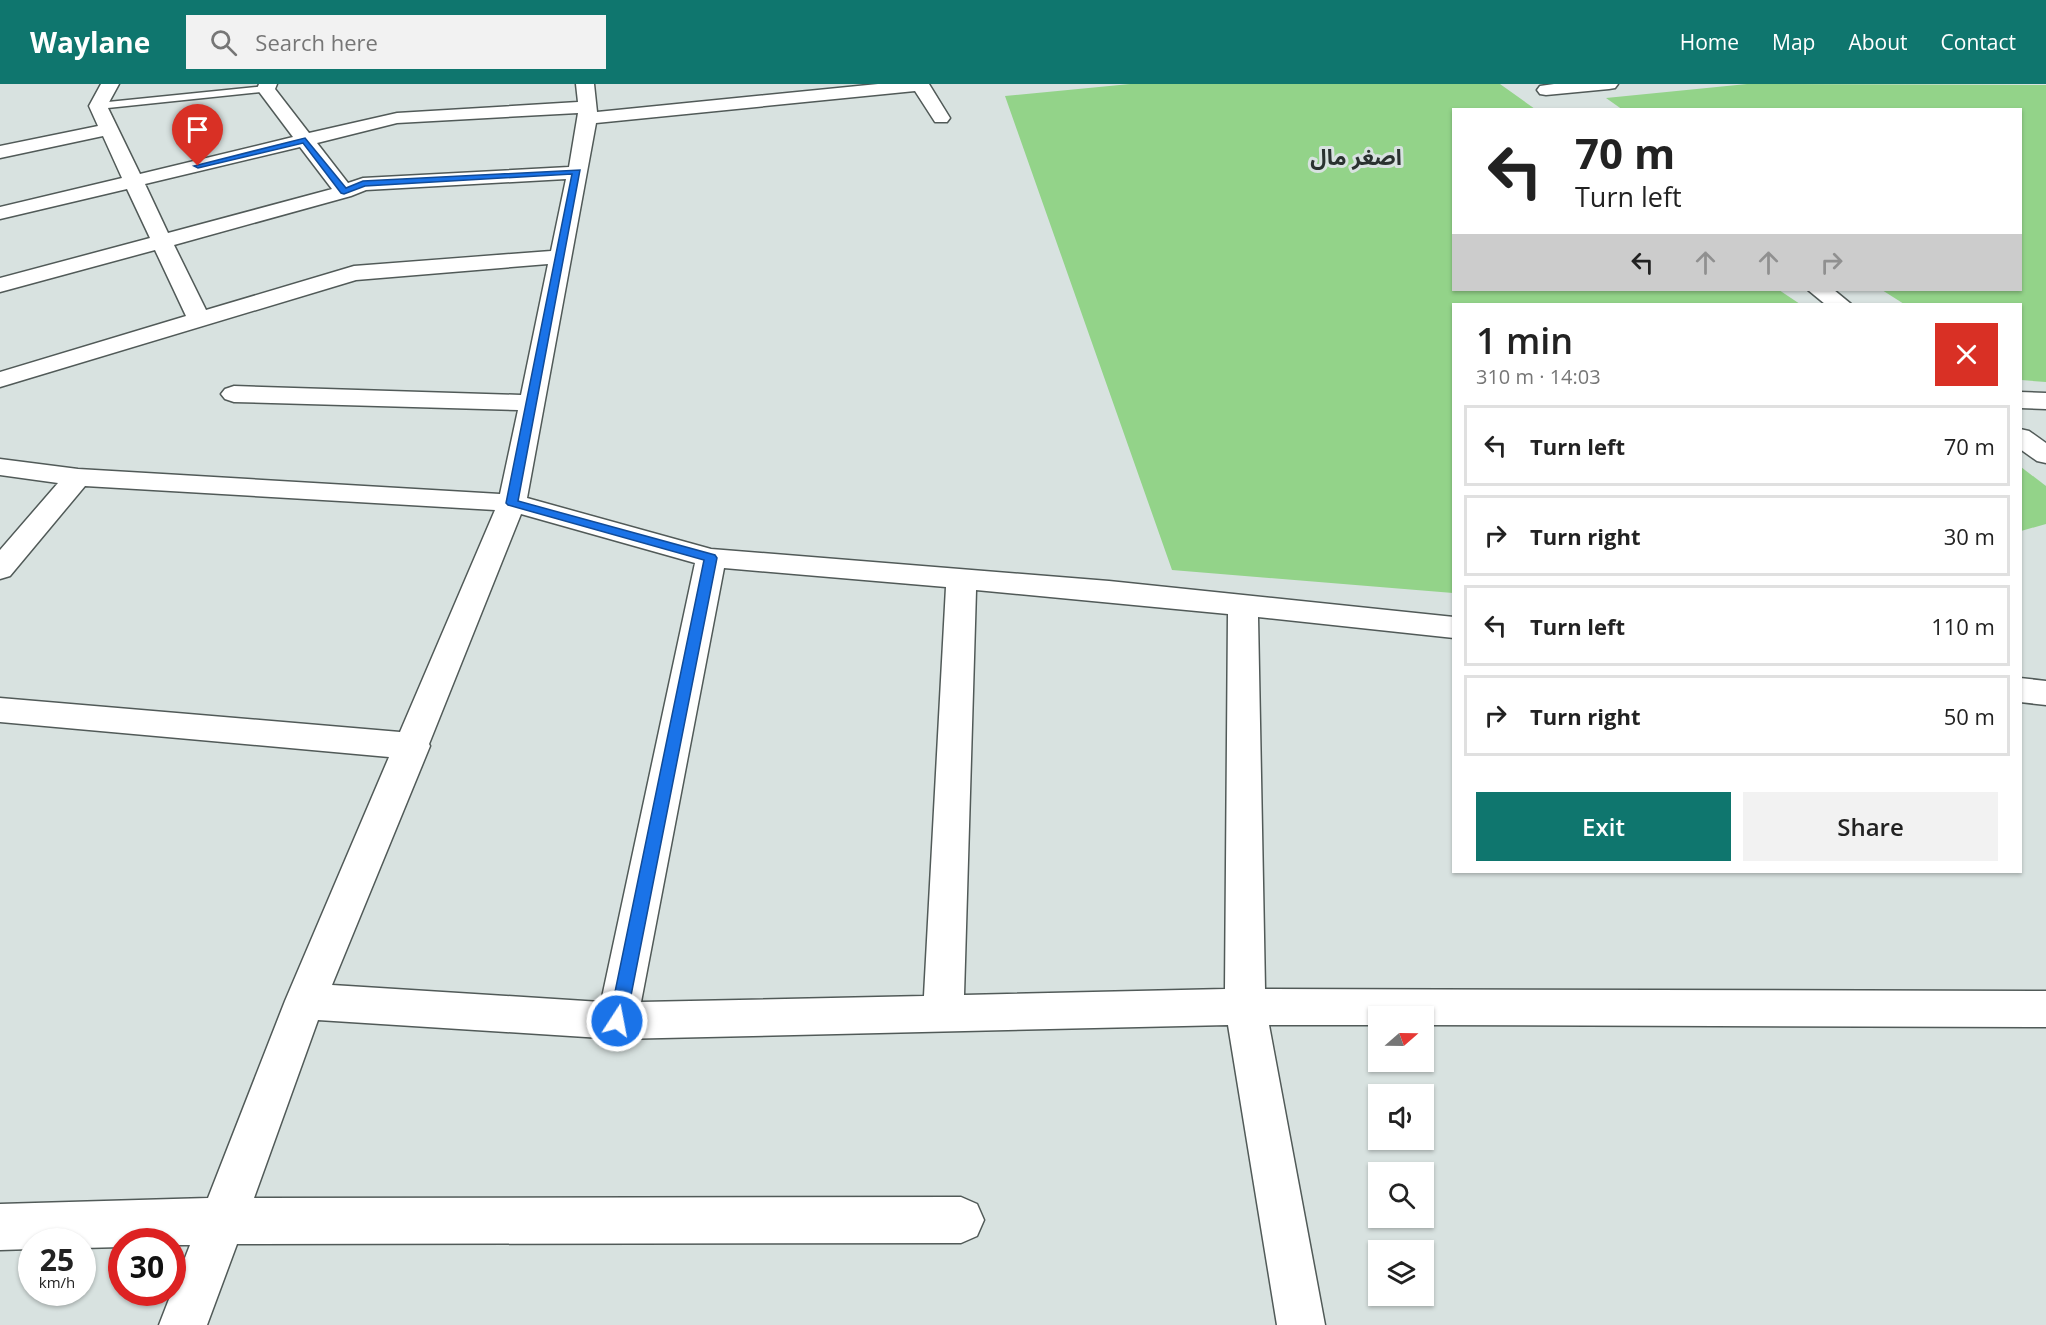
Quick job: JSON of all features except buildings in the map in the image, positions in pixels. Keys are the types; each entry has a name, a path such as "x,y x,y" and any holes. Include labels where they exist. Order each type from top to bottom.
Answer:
{"street":[{"path":"110,84 98,106 199,320"},
{"path":"183,1325 306,1001 512,503 577,172 587,112 585,84"},
{"path":"746,84 751,102"},
{"path":"1542,87 1609,84"},
{"path":"0,213 397,118 587,112 751,102 920,85 941,118"},
{"path":"267,87 344,192"},
{"path":"1542,87 1564,103"},
{"path":"0,152 108,129"},
{"path":"0,285 344,192 363,184 577,172"},
{"path":"0,380 354,273 560,257"},
{"path":"1820,291 1838,303"},
{"path":"234,394 532,403"},
{"path":"2022,400 2046,401"},
{"path":"2022,438 2046,455"},
{"path":"1,463 78,477 512,503 711,558 961,578 1452,628"},
{"path":"0,569 78,477"},
{"path":"617,1021 711,558"},
{"path":"944,1014 961,578"},
{"path":"1243,605 1245,1007 1301,1325"},
{"path":"0,710 413,746"},
{"path":"306,1001 617,1021 1245,1007 2046,1009"},
{"path":"0,1227 222,1221 961,1220"}],"lane":[{"path":"98,106 267,87"}],"green space":[{"path":"1130,84 1500,84 1534,108 1452,108 1452,291 1780,291 1798,303 1452,303 1452,593 1172,570 1005,96"},
{"path":"1747,84 2046,85 2046,382 2022,380 2022,303 1902,303 1884,291 2022,291 2022,108 1620,108 1606,98"},
{"path":"2022,468 2046,486 2046,524 2022,531"}],"district":[{"name":"اصغر مال","path":"1356,157"}],"route":[{"path":"198,166 305,140 344,192 363,184 577,172 512,503 711,558 617,1021"}]}
